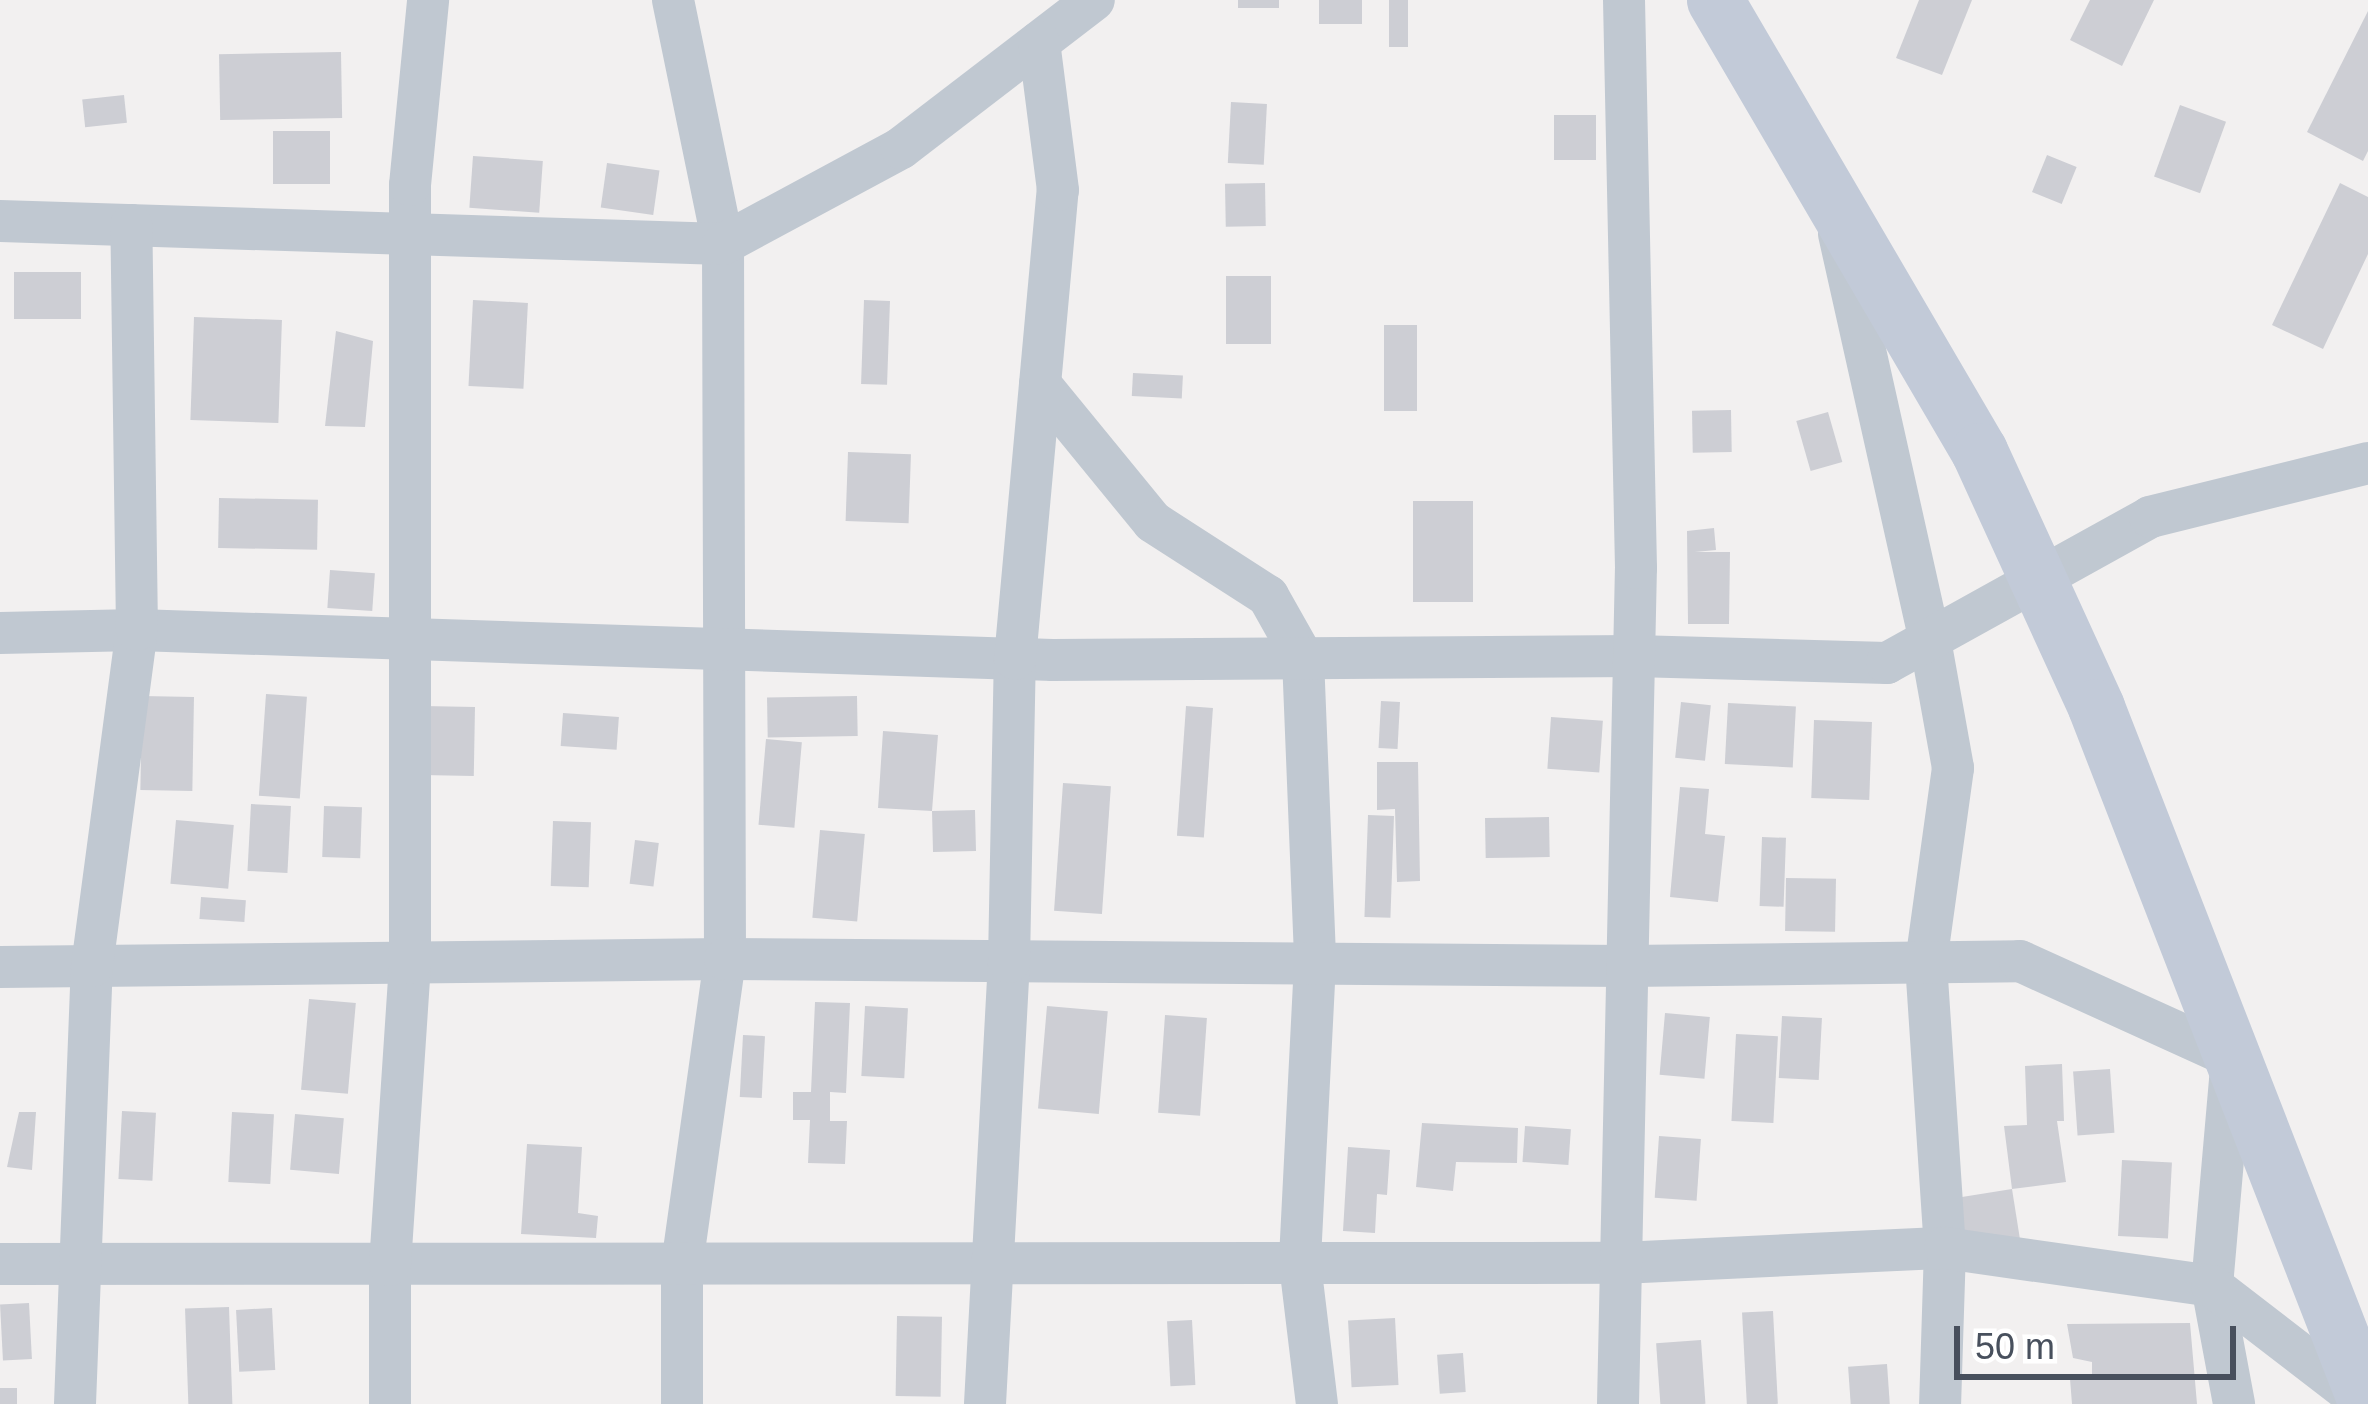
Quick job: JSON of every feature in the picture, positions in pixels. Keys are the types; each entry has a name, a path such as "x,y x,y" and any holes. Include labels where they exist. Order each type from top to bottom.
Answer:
{"main road":[{"path":"1715,0 1979,451 2096,706 2366,1404"}],"street":[{"path":"390,1404 390,1265 410,963 410,230 428,0"},
{"path":"673,0 723,244 725,959 682,1265 682,1404"},
{"path":"0,221 410,230 723,244 901,148 1094,0"},
{"path":"1618,1404 1635,656 1624,0"},
{"path":"985,1404 988,1264 1009,962 1015,659 1058,190 1040,42"},
{"path":"1830,192 1930,640 1953,767 1926,963 1945,1248 1940,1404"},
{"path":"75,1404 92,966 137,630 131,225"},
{"path":"1040,384 1153,522 1268,596 1303,658 1315,963 1300,1264 1317,1404"},
{"path":"0,633 137,630 1015,659 1635,656 1887,663 2150,517 2368,463"},
{"path":"0,967 725,959 1628,966 2020,962 2232,1058 2212,1286 2234,1404"},
{"path":"0,1264 1621,1263 1945,1248 2212,1286 2366,1404"}],"building":[{"path":"1238,0 1279,0 1279,8 1238,8"},
{"path":"1319,0 1362,0 1362,24 1319,24"},
{"path":"1389,0 1408,0 1408,47 1389,47"},
{"path":"1919,0 1972,0 1942,75 1896,58"},
{"path":"2090,0 2154,0 2122,66 2070,40"},
{"path":"2368,11 2368,151 2363,161 2307,132"},
{"path":"341,52 342,118 220,120 219,54"},
{"path":"124,95 127,123 85,127 82,99"},
{"path":"1231,102 1267,104 1264,165 1228,163"},
{"path":"2180,105 2226,122 2200,193 2154,176"},
{"path":"1554,115 1596,115 1596,160 1554,160"},
{"path":"273,131 330,131 330,184 273,184"},
{"path":"2047,155 2077,167 2062,204 2032,192"},
{"path":"473,156 543,161 539,213 469,208"},
{"path":"607,163 659,170 653,215 601,208"},
{"path":"1265,183 1266,226 1226,227 1225,184"},
{"path":"2340,183 2368,197 2368,254 2323,349 2272,325"},
{"path":"14,272 81,272 81,319 14,319"},
{"path":"1226,276 1271,276 1271,344 1226,344"},
{"path":"473,300 528,303 523,389 468,386"},
{"path":"864,300 890,301 887,385 861,384"},
{"path":"194,317 282,320 278,423 190,420"},
{"path":"1384,325 1417,325 1417,411 1384,411"},
{"path":"336,331 373,341 365,427 325,426"},
{"path":"1133,373 1183,376 1182,399 1132,396"},
{"path":"1731,410 1732,452 1693,453 1692,411"},
{"path":"1828,412 1842,462 1811,471 1796,421"},
{"path":"848,452 911,454 909,523 846,521"},
{"path":"219,498 318,500 317,550 218,548"},
{"path":"1413,501 1473,501 1473,602 1413,602"},
{"path":"1714,528 1716,550 1695,552 1730,552 1729,624 1688,624 1687,531"},
{"path":"330,570 375,573 372,611 327,608"},
{"path":"266,694 307,697 300,799 259,796"},
{"path":"142,696 194,697 192,791 140,790"},
{"path":"857,696 858,736 768,738 767,698"},
{"path":"1381,701 1400,702 1398,749 1379,748"},
{"path":"1681,702 1711,705 1705,761 1675,758"},
{"path":"1728,703 1796,707 1793,767 1725,764"},
{"path":"423,706 475,707 474,776 422,775"},
{"path":"1186,706 1213,708 1204,838 1177,836"},
{"path":"563,713 619,717 617,750 561,746"},
{"path":"1551,717 1603,721 1599,773 1547,769"},
{"path":"1814,720 1872,722 1869,800 1811,798"},
{"path":"883,731 938,735 932,811 878,808"},
{"path":"766,739 802,742 794,828 759,825"},
{"path":"1377,762 1418,762 1420,881 1397,882 1395,809 1377,810"},
{"path":"1063,783 1111,786 1102,914 1054,911"},
{"path":"1680,787 1709,789 1705,834 1725,836 1718,902 1670,897"},
{"path":"251,804 291,806 287,873 247,871"},
{"path":"324,806 362,807 360,858 322,857"},
{"path":"975,810 976,851 933,852 932,811"},
{"path":"1368,815 1394,816 1390,918 1364,917"},
{"path":"1549,817 1550,857 1486,858 1485,818"},
{"path":"176,820 234,825 228,889 170,884"},
{"path":"553,821 591,822 589,887 551,886"},
{"path":"820,830 865,834 857,922 812,918"},
{"path":"1762,837 1786,838 1784,907 1760,906"},
{"path":"635,840 659,843 653,887 630,884"},
{"path":"1786,878 1836,879 1835,932 1785,931"},
{"path":"201,897 246,900 244,922 199,919"},
{"path":"309,999 356,1003 348,1094 301,1090"},
{"path":"815,1002 850,1003 846,1093 830,1092 830,1121 847,1121 845,1164 808,1163 810,1120 793,1120 793,1092 811,1092"},
{"path":"865,1006 908,1008 904,1078 861,1076"},
{"path":"1047,1006 1108,1011 1099,1114 1038,1109"},
{"path":"1665,1013 1710,1017 1704,1079 1660,1075"},
{"path":"1165,1015 1207,1018 1200,1116 1158,1113"},
{"path":"1782,1016 1822,1018 1819,1080 1779,1078"},
{"path":"1736,1034 1778,1036 1773,1123 1731,1121"},
{"path":"743,1035 765,1036 762,1098 740,1097"},
{"path":"2062,1064 2064,1121 2057,1121 2066,1182 2012,1189 2004,1126 2027,1125 2025,1066"},
{"path":"2110,1069 2114,1133 2078,1135 2073,1072"},
{"path":"122,1111 156,1113 152,1181 118,1179"},
{"path":"19,1112 36,1112 32,1170 7,1167"},
{"path":"232,1112 274,1114 270,1184 228,1182"},
{"path":"295,1114 344,1118 339,1174 290,1170"},
{"path":"1422,1123 1518,1128 1517,1163 1456,1162 1453,1191 1416,1187"},
{"path":"1525,1126 1571,1129 1568,1165 1522,1162"},
{"path":"1659,1136 1701,1139 1697,1201 1655,1198"},
{"path":"527,1144 582,1147 578,1213 598,1216 596,1238 521,1234"},
{"path":"1348,1147 1390,1150 1387,1195 1377,1194 1375,1233 1343,1231"},
{"path":"2122,1160 2172,1163 2168,1239 2118,1236"},
{"path":"2012,1189 2020,1239 1964,1248 1956,1198"},
{"path":"29,1303 32,1359 3,1360 0,1305"},
{"path":"229,1307 232,1404 188,1404 185,1309"},
{"path":"272,1308 275,1370 239,1372 236,1310"},
{"path":"1773,1311 1778,1404 1747,1404 1742,1313"},
{"path":"897,1316 942,1317 941,1397 896,1396"},
{"path":"1395,1318 1399,1385 1352,1387 1348,1320"},
{"path":"1192,1320 1195,1385 1170,1386 1167,1321"},
{"path":"2190,1323 2197,1404 2072,1404 2070,1379 2092,1378 2092,1362 2073,1358 2067,1324"},
{"path":"1701,1340 1705,1404 1660,1404 1656,1343"},
{"path":"1463,1353 1466,1392 1440,1394 1437,1355"},
{"path":"1887,1364 1890,1404 1851,1404 1848,1367"},
{"path":"0,1388 17,1388 17,1404 0,1404"}]}
